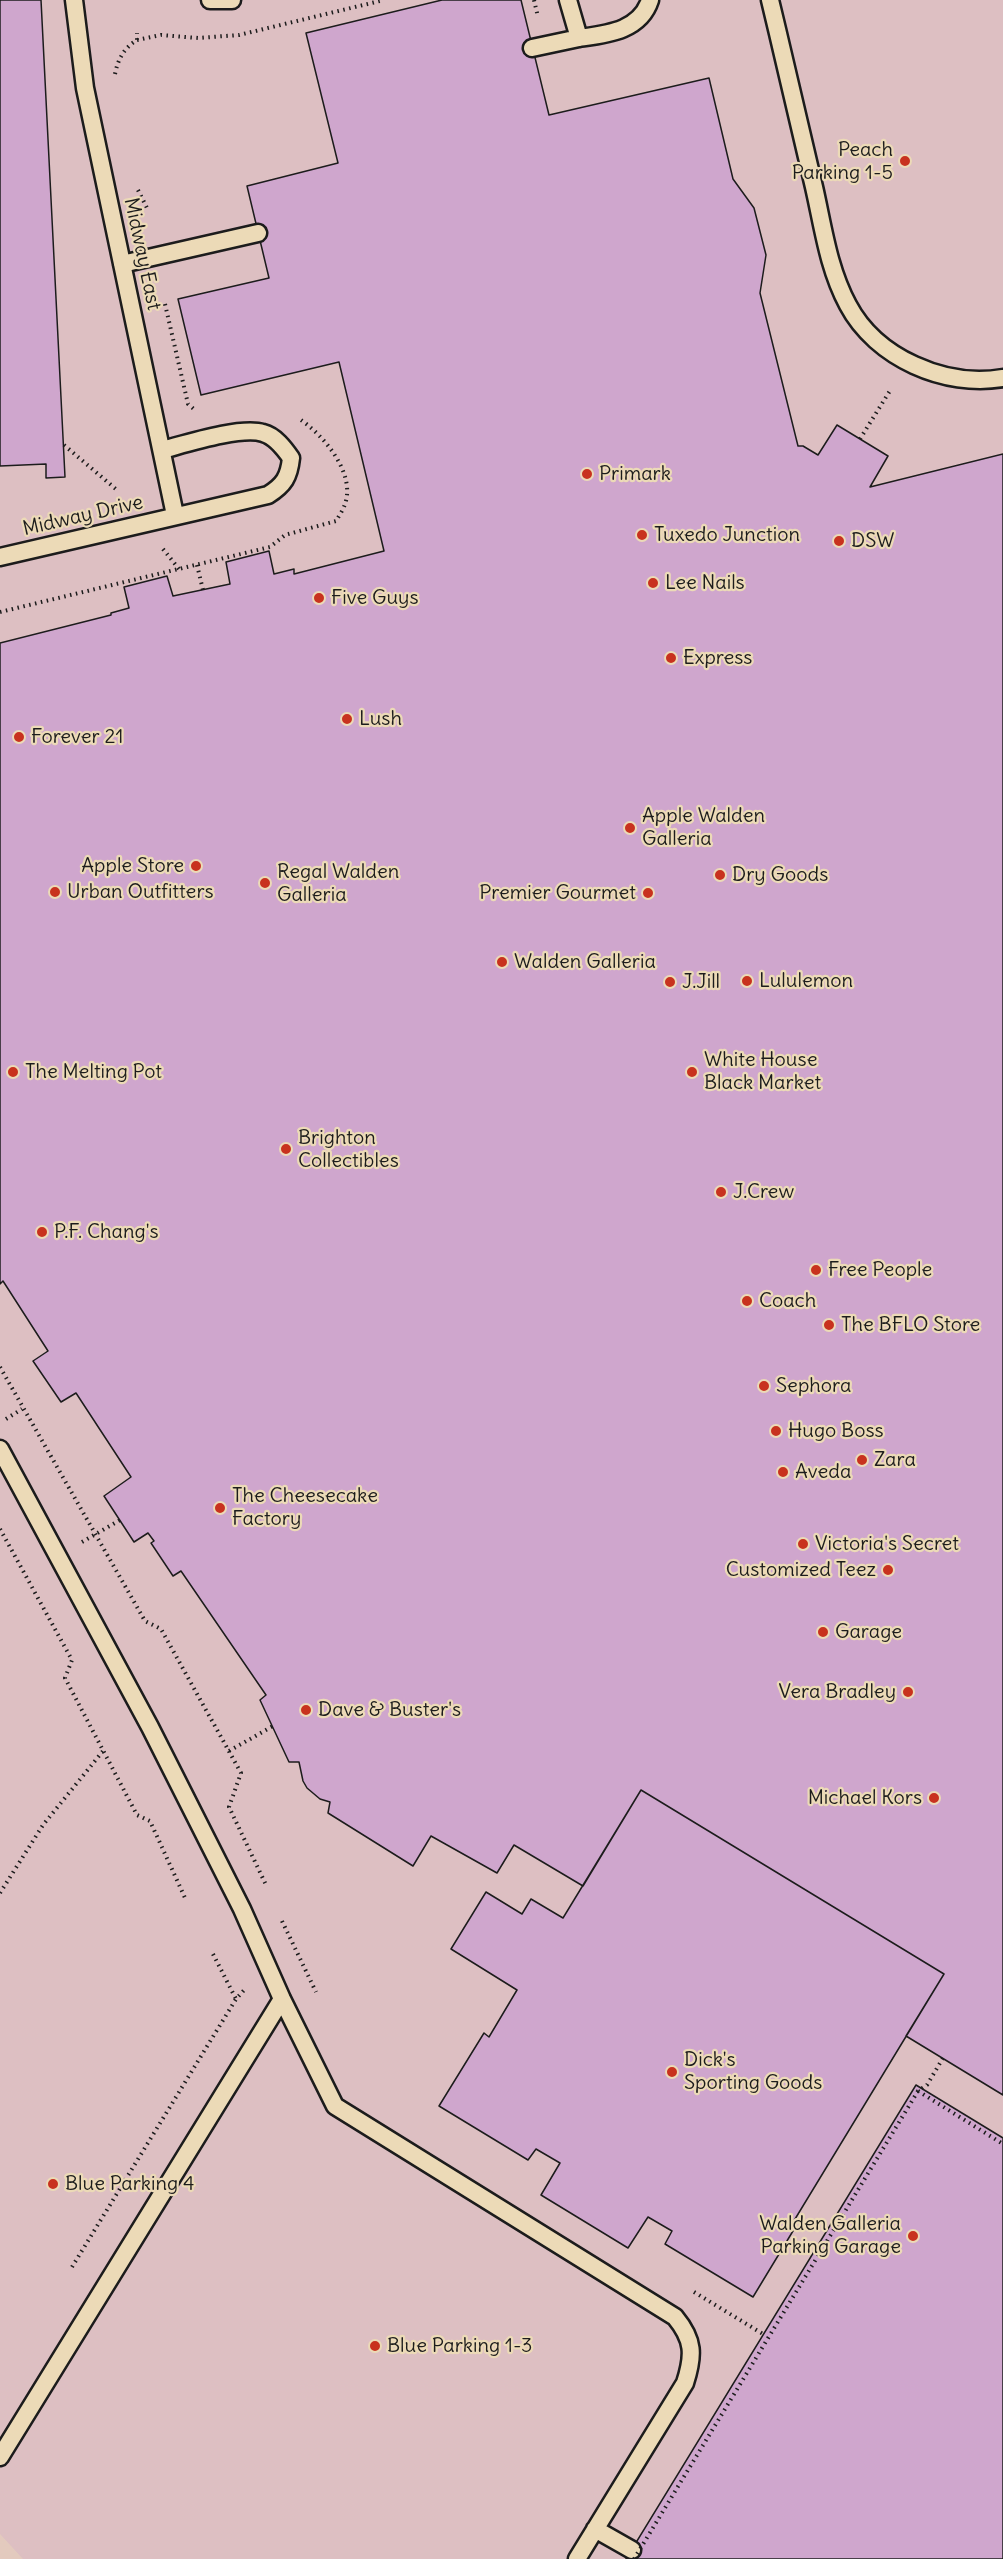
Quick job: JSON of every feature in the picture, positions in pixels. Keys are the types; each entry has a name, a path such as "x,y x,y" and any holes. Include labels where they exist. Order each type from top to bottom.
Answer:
{"lane":[{"name":"Midway East","path":"74,0 85,88 175,515"},
{"path":"210,0 232,0"},
{"path":"568,0 579,38"},
{"path":"532,48 619,30 633,24 642,15 650,0"},
{"path":"770,0 830,261 848,306 867,330 885,347 937,375 988,381 1003,378"},
{"path":"122,264 258,233"},
{"name":"Midway Drive","path":"0,557 268,495 282,486 289,473 291,458 282,445 264,433 243,432 218,436 162,450"},
{"path":"0,1449 150,1727 242,1909 282,1999 335,2106 675,2317 687,2331 691,2347 691,2364 685,2383 577,2559"},
{"path":"0,2457 282,1999"},
{"path":"595,2529 633,2555"}],"path":[{"path":"115,79 120,57 129,45 137,40 161,35 198,38 239,35 384,0"},
{"path":"137,33 137,40"},
{"path":"860,439 891,389"},
{"path":"64,445 117,490"},
{"path":"161,546 179,570"},
{"path":"197,565 203,590"},
{"path":"0,1367 145,1621 161,1629 241,1773 229,1807 267,1888"},
{"path":"6,1419 22,1409"},
{"path":"76,1546 120,1520"},
{"path":"0,1529 72,1660 65,1678 137,1815 150,1821 186,1900"},
{"path":"229,1751 273,1726"},
{"path":"0,1893 43,1826 103,1751"},
{"path":"281,1918 316,1992"},
{"path":"213,1954 236,1999"},
{"path":"72,2267 236,1999 248,1985"},
{"path":"633,2555 918,2091 927,2085 943,2058"},
{"path":"918,2091 1003,2144"}],"shaded area":[{"path":"0,0 1003,0 1003,2559 23,2559 0,2534"}],"building":[{"path":"0,0 41,0 65,477 46,478 46,464 0,466"},
{"name":"Walden Galleria","path":"442,0 521,0 549,115 709,78 733,179 754,208 766,255 760,293 798,446 803,446 818,455 837,425 888,456 870,487 1003,454 1003,2095 906,2036 944,1974 641,1790 583,1886 514,1845 497,1873 431,1836 413,1866 328,1813 330,1802 320,1799 307,1788 299,1762 289,1762 260,1700 266,1695 181,1571 173,1576 151,1543 154,1541 148,1533 134,1542 104,1496 131,1477 76,1393 61,1402 33,1361 48,1351 3,1281 0,1284 0,643 111,615 111,613 129,608 124,587 167,576 173,596 230,584 226,562 269,551 274,574 294,569 294,574 384,551 339,362 201,395 178,299 269,278 247,186 338,163 306,33"},
{"name":"Dick's Sporting Goods","path":"641,1790 944,1974 792,2224 796,2226 753,2297 665,2244 672,2231 648,2217 628,2248 541,2195 560,2163 536,2149 528,2160 439,2106 484,2033 489,2037 517,1990 451,1949 486,1892 522,1914 531,1899 563,1918"},
{"name":"Walden Galleria Parking Garage","path":"916,2085 1003,2138 1003,2559 626,2559"}],"place":[{"name":"Peach Parking 1-5","path":"905,161"},
{"name":"Primark","path":"587,474"},
{"name":"Tuxedo Junction","path":"642,535"},
{"name":"DSW","path":"839,541"},
{"name":"Lee Nails","path":"653,583"},
{"name":"Five Guys","path":"319,598"},
{"name":"Express","path":"671,658"},
{"name":"Lush","path":"347,719"},
{"name":"Forever 21","path":"19,737"},
{"name":"Apple Walden Galleria","path":"630,828"},
{"name":"Apple Store","path":"196,866"},
{"name":"Dry Goods","path":"720,875"},
{"name":"Regal Walden Galleria","path":"265,883"},
{"name":"Urban Outfitters","path":"55,892"},
{"name":"Premier Gourmet","path":"648,893"},
{"name":"Walden Galleria","path":"502,962"},
{"name":"Lululemon","path":"747,981"},
{"name":"J.Jill","path":"670,982"},
{"name":"The Melting Pot","path":"13,1072"},
{"name":"White House Black Market","path":"692,1072"},
{"name":"Brighton Collectibles","path":"286,1149"},
{"name":"J.Crew","path":"721,1192"},
{"name":"P.F. Chang's","path":"42,1232"},
{"name":"Free People","path":"816,1270"},
{"name":"Coach","path":"747,1301"},
{"name":"The BFLO Store","path":"829,1325"},
{"name":"Sephora","path":"764,1386"},
{"name":"Hugo Boss","path":"776,1431"},
{"name":"Zara","path":"862,1460"},
{"name":"Aveda","path":"783,1472"},
{"name":"The Cheesecake Factory","path":"220,1508"},
{"name":"Victoria's Secret","path":"803,1544"},
{"name":"Customized Teez","path":"888,1570"},
{"name":"Garage","path":"823,1632"},
{"name":"Vera Bradley","path":"908,1692"},
{"name":"Dave & Buster's","path":"306,1710"},
{"name":"Michael Kors","path":"934,1798"},
{"name":"Dick's Sporting Goods","path":"672,2072"},
{"name":"Blue Parking 4","path":"53,2184"},
{"name":"Walden Galleria Parking Garage","path":"913,2236"},
{"name":"Blue Parking 1-3","path":"375,2346"}]}
